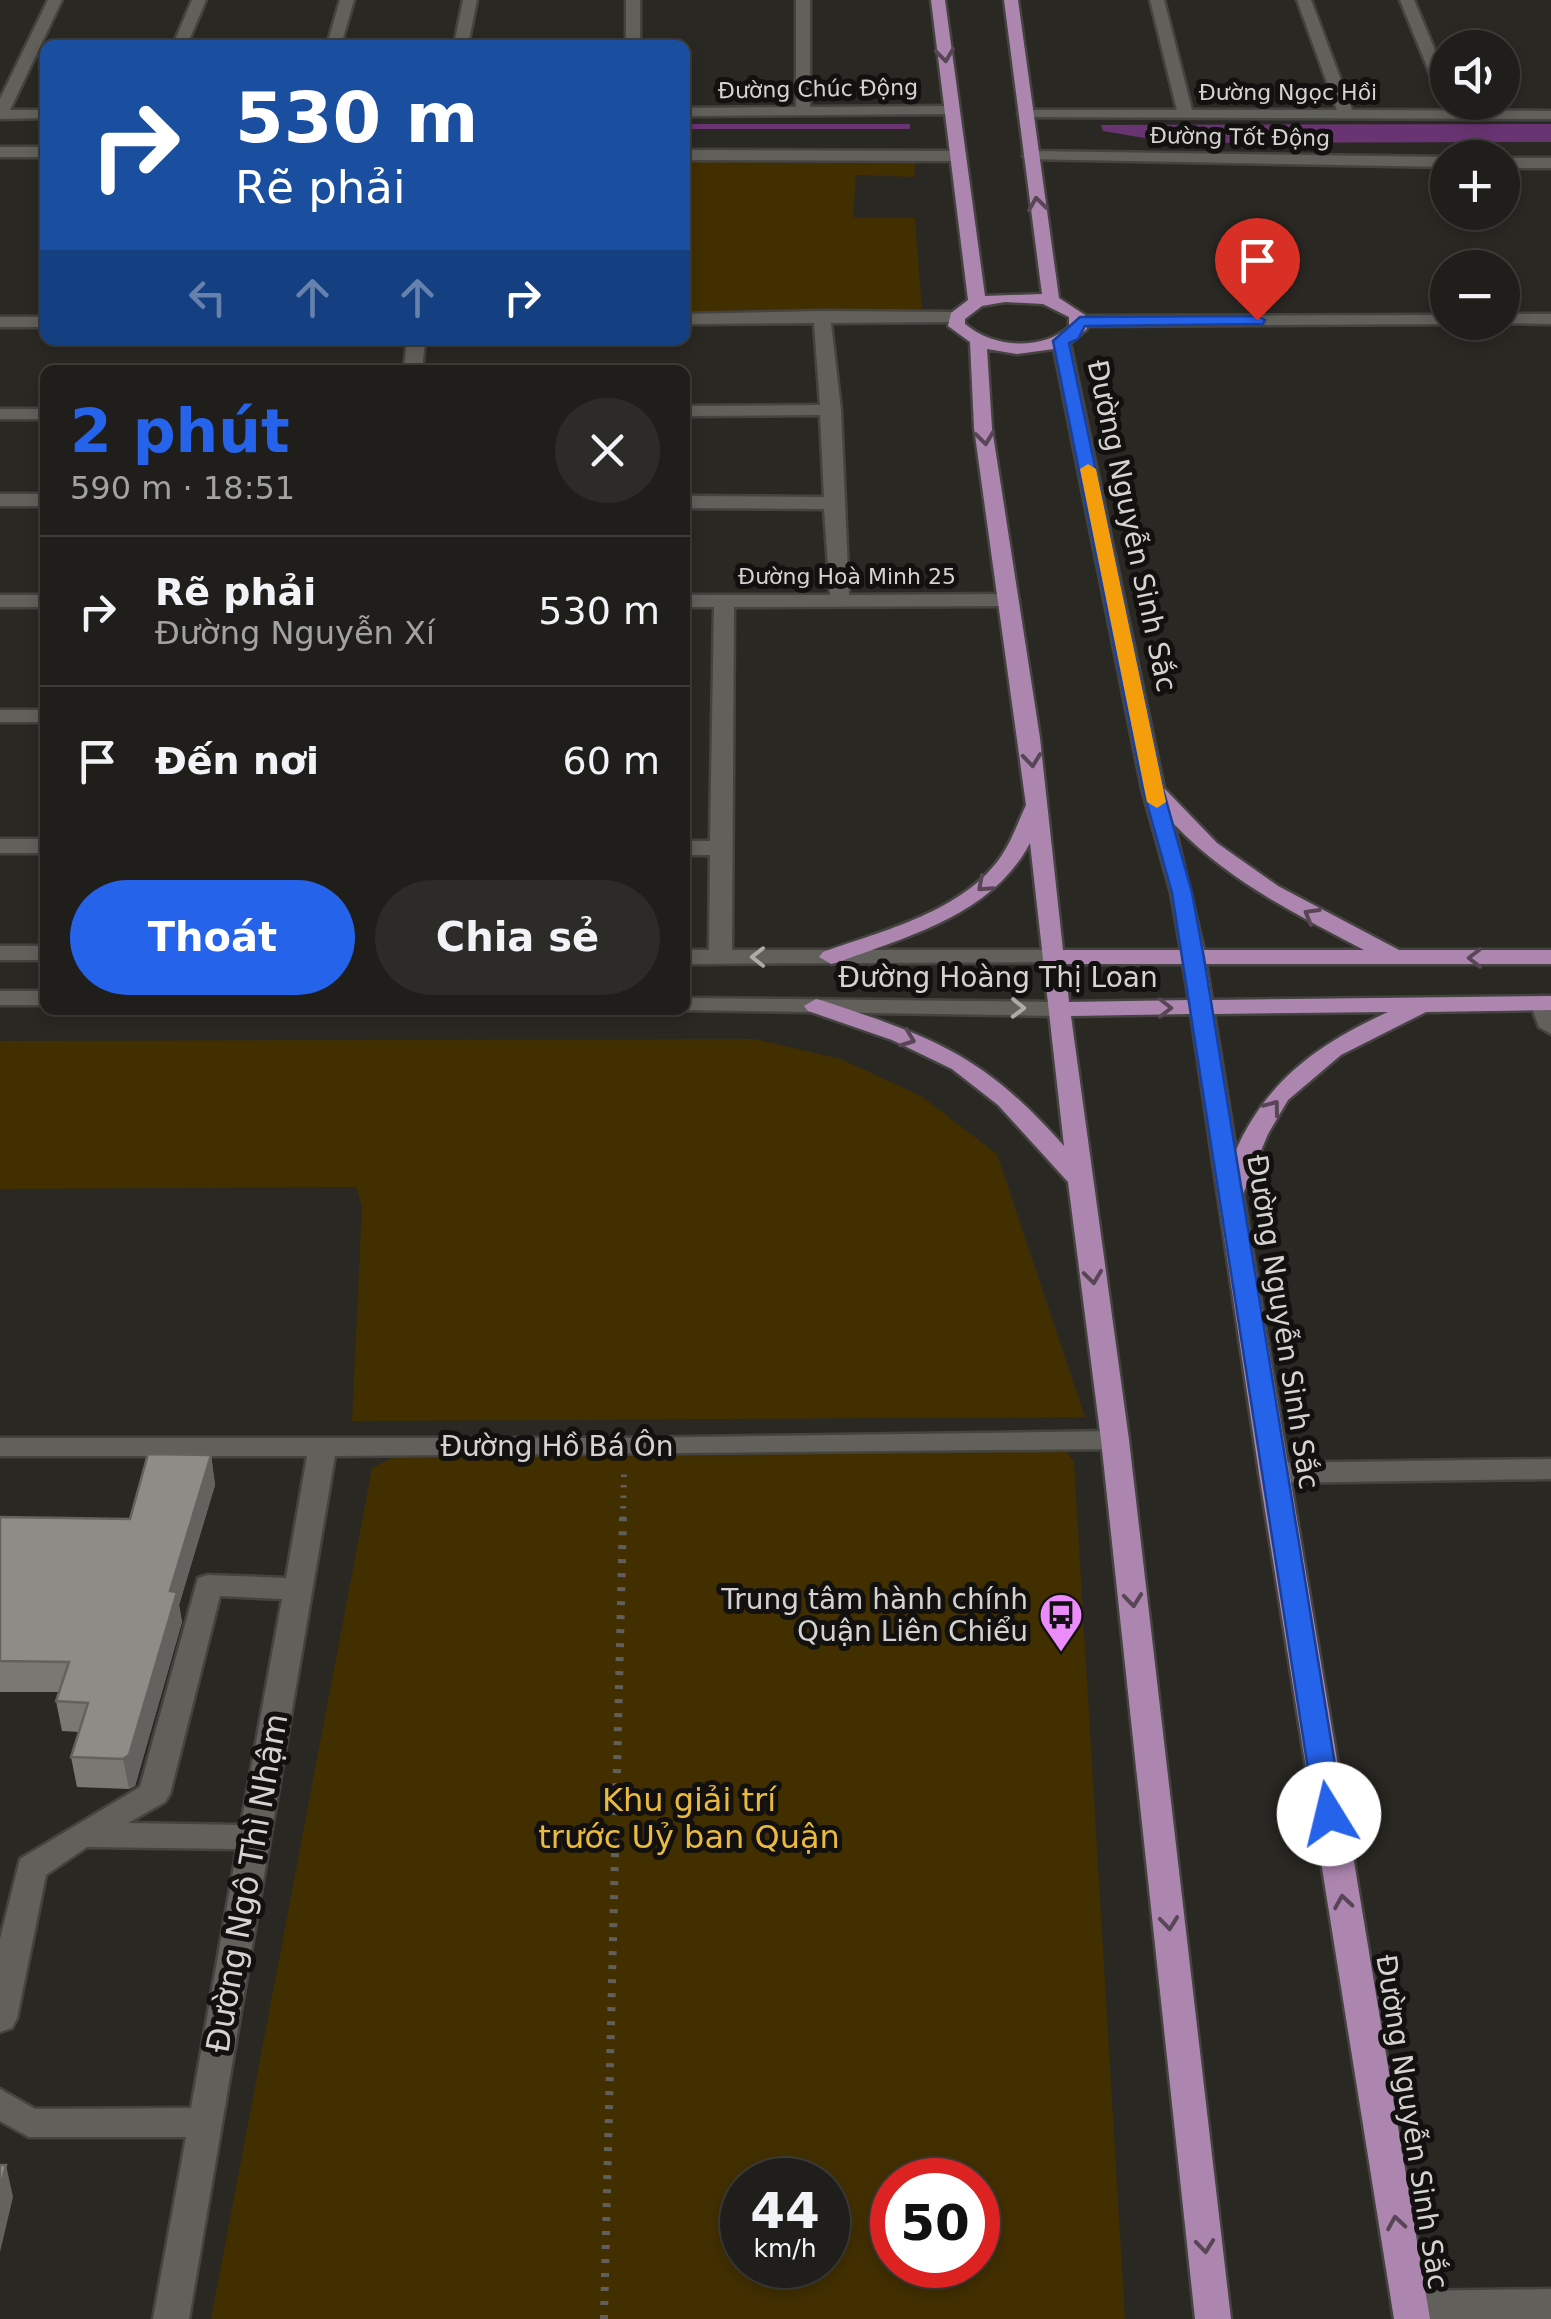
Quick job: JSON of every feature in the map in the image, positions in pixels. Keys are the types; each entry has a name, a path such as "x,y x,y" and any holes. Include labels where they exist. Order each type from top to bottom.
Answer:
{"main road":[{"path":"938,0 977,302"},
{"path":"1011,0 1051,301"},
{"path":"1021,296 1051,301 1071,310 1080,322 1072,336 1061,341 1012,348 978,341 957,326 956,317 977,302 1021,296"},
{"path":"978,341 983,428 1037,805 1058,1009 1115,1440 1214,2319"},
{"name":"Đường Nguyễn Sinh Sắc","path":"1061,341 1153,789 1182,893 1194,958 1272,1473 1411,2313"},
{"path":"1153,789 1209,848 1270,891 1398,958"},
{"path":"831,957 971,897 1008,864 1037,805"},
{"name":"Đường Hoàng Thị Loan","path":"1052,957 1551,958"},
{"name":"Đường Hoàng Thị Loan","path":"1058,1009 1546,1003"},
{"path":"1230,1194 1266,1114 1308,1064 1369,1029 1427,1004"},
{"path":"816,1006 917,1041 976,1073 1022,1114 1081,1181"}],"street":[{"path":"40,114 0,115 55,0"},
{"path":"182,40 199,0"},
{"path":"336,40 348,0"},
{"path":"463,40 470,0"},
{"path":"633,40 634,0"},
{"path":"803,112 804,0"},
{"path":"1157,0 1186,114"},
{"path":"1304,0 1346,114"},
{"path":"1408,0 1430,56"},
{"name":"Đường Ngọc Hồi","path":"1025,114 1346,114 1430,108"},
{"name":"Đường Chúc Động","path":"690,112 952,110"},
{"name":"Đường Ngọc Hồi","path":"1520,112 1551,114"},
{"path":"0,152 40,152"},
{"path":"690,155 958,156"},
{"name":"Đường Tốt Động","path":"1031,156 1430,162"},
{"path":"1520,163 1551,163"},
{"path":"822,316 832,410 830,503 840,600"},
{"path":"690,319 956,317"},
{"path":"1520,319 1551,319"},
{"path":"1080,322 1430,320"},
{"path":"0,322 40,322"},
{"path":"690,412 832,410"},
{"path":"0,414 40,414"},
{"path":"0,500 40,500"},
{"path":"690,502 830,503"},
{"name":"Đường Hoà Minh 25","path":"690,602 1009,600"},
{"path":"0,601 40,601"},
{"path":"720,958 724,602"},
{"path":"0,716 40,716"},
{"path":"0,846 40,846"},
{"path":"690,848 720,848"},
{"path":"0,953 40,953"},
{"name":"Đường Hoàng Thị Loan","path":"690,957 1052,957"},
{"path":"0,998 40,998"},
{"path":"1546,1003 1551,1027"},
{"name":"Đường Hoàng Thị Loan","path":"690,1005 1058,1009"},
{"name":"Đường Hồ Bá Ôn","path":"0,1447 1115,1440"},
{"name":"Đường Ngô Thì Nhậm","path":"171,2319 323,1447"},
{"path":"1272,1473 1550,1472"},
{"path":"0,2018 31,1868 154,1794 208,1585 298,1589"},
{"path":"81,1835 255,1836"},
{"path":"0,2103 29,2123 206,2122"},
{"path":"1411,2313 1551,2305"}],"path":[{"path":"604,2319 624,1446"}],"green space":[{"path":"690,159 916,159 914,177 856,175 853,217 915,218 922,310 690,312"},
{"path":"755,1039 841,1059 921,1096 997,1154 1085,1417 352,1421 362,1207 356,1187 0,1189 0,1041"},
{"name":"Khu giải trí trước Uỷ ban Quận","path":"1049,1446 1066,1451 1074,1462 1125,2319 211,2319 372,1468 398,1455"}],"shaded area":[{"path":"690,124 910,124 910,129 690,129"},
{"path":"1551,124 1551,142 1174,143 1103,131 1101,125"}],"building":[{"path":"148,1454 211,1455 170,1591 177,1592 129,1755 123,1759 71,1757 88,1703 56,1701 69,1662 0,1661 0,1517 130,1519"},
{"path":"0,2165 6,2165 0,2189"}],"slow traffic":[{"path":"1088,469 1157,802"}],"place":[{"name":"Trung tâm hành chính Quận Liên Chiểu","path":"1061,1653"}],"route":[{"path":"1257,320 1080,322 1072,336 1061,341 1153,789 1182,893 1194,958 1272,1473 1329,1814"}]}
